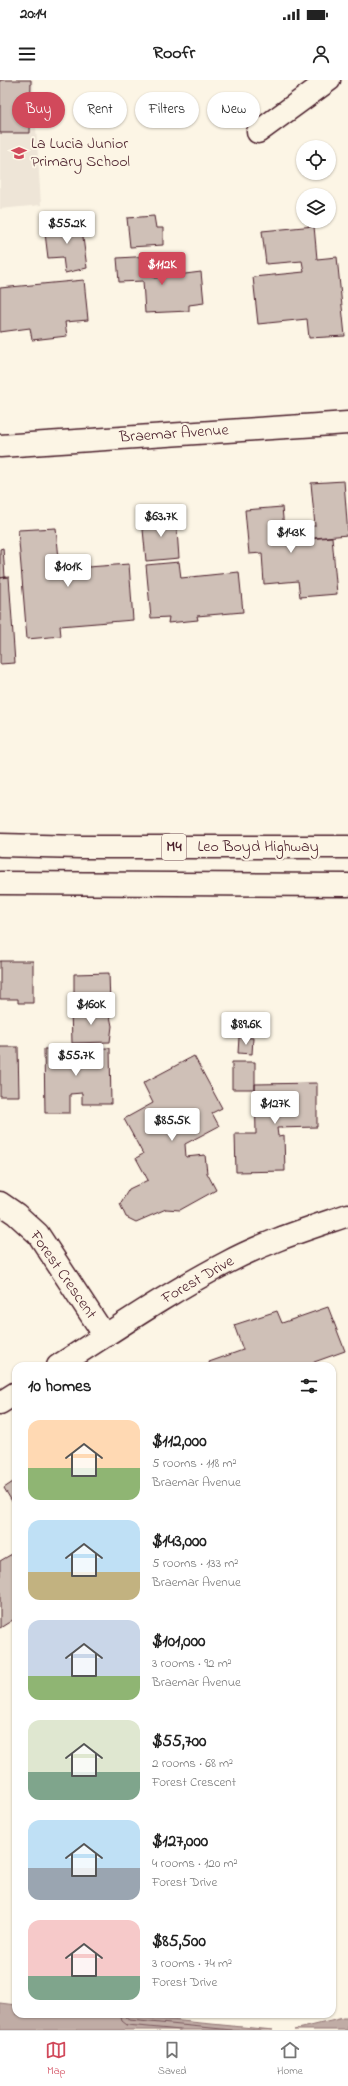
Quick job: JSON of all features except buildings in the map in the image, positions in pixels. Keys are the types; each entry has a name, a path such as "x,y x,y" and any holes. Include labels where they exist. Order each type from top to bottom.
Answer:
{"main road":[{"path":"258,132 329,80"},
{"name":"Braemar Avenue","path":"0,446 348,423"},
{"name":"Leo Boyd Highway","path":"0,845 81,847 348,847"},
{"name":"M4","path":"0,883 348,885"},
{"name":"Forest Crescent","path":"0,1203 16,1214 38,1234 105,1336"},
{"name":"Forest Drive","path":"64,1362 191,1282 228,1262 267,1244 348,1215"},
{"path":"0,1403 12,1396"}],"shaded area":[{"name":"La Lucia Junior Primary School","path":"0,80 33,80 34,92 12,92 12,128 36,128 41,205 0,209"}],"water":[{"path":"0,2003 12,2004 12,2018 150,2018 273,2030 0,2030"},
{"path":"348,2018 348,2030 294,2030"}],"place":[{"name":"La Lucia Junior Primary School","path":"19,153"}]}
